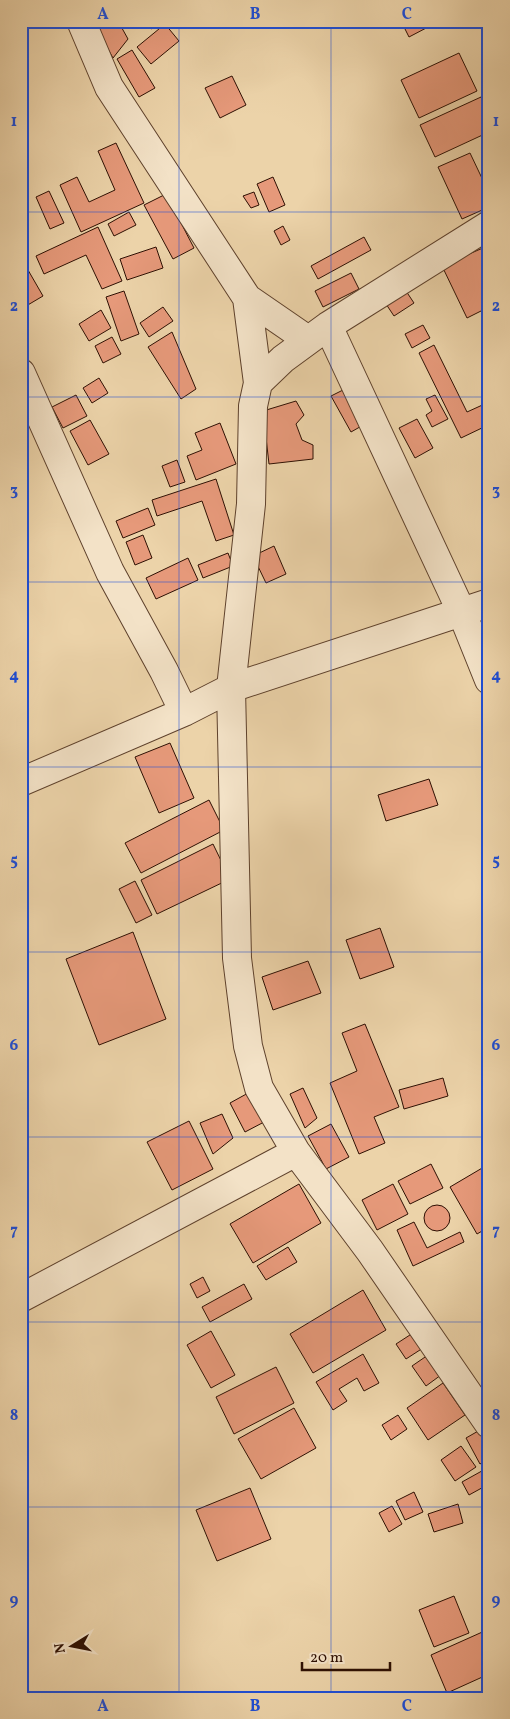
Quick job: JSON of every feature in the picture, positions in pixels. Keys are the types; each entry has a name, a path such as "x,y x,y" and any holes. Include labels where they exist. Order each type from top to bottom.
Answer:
{"street":[{"path":"81,21 109,87 247,298 258,383 253,406 251,504 231,688 237,958 248,1046 259,1088 296,1152 370,1251 489,1424"},
{"path":"258,383 282,359 318,333 489,225"},
{"path":"247,298 318,333 462,612 489,680"},
{"path":"21,374 110,572 184,712"},
{"path":"21,782 184,712 231,688 489,603"},
{"path":"21,1298 296,1152"}],"building":[{"path":"92,21 118,21 128,39 113,58"},
{"path":"147,21 164,21 151,29"},
{"path":"401,21 427,21 430,26 409,37"},
{"path":"165,24 179,41 151,64 137,47"},
{"path":"21,43 26,52 21,54"},
{"path":"132,50 155,88 139,97 117,59"},
{"path":"459,53 477,91 419,118 401,80"},
{"path":"232,76 246,105 220,118 205,88"},
{"path":"481,97 489,113 489,132 435,157 420,125"},
{"path":"116,143 144,203 81,232 60,185 77,177 89,202 115,190 98,151"},
{"path":"470,153 489,193 489,207 462,219 438,167"},
{"path":"273,177 285,205 269,212 257,184"},
{"path":"49,191 64,223 50,229 36,197"},
{"path":"254,192 259,205 251,208 243,196"},
{"path":"166,194 194,248 173,259 144,205"},
{"path":"129,212 136,225 114,236 108,224"},
{"path":"283,226 290,240 281,245 274,231"},
{"path":"98,227 122,281 102,289 86,255 44,274 36,256"},
{"path":"364,237 371,250 318,279 311,266"},
{"path":"156,247 163,268 127,280 120,259"},
{"path":"485,247 489,257 489,307 467,318 442,266"},
{"path":"28,270 43,296 21,309 21,274"},
{"path":"351,273 359,289 323,307 315,291"},
{"path":"404,288 414,303 394,316 384,301"},
{"path":"124,291 139,334 121,341 106,297"},
{"path":"163,307 173,321 149,337 140,323"},
{"path":"101,310 111,328 89,341 79,324"},
{"path":"423,325 430,338 412,348 405,334"},
{"path":"172,332 196,389 181,399 148,347"},
{"path":"112,337 121,354 103,363 95,346"},
{"path":"434,345 467,412 489,402 489,436 484,427 461,438 419,353"},
{"path":"99,378 108,393 92,403 83,388"},
{"path":"345,389 365,424 351,432 331,396"},
{"path":"76,395 87,416 63,428 52,407"},
{"path":"435,395 448,419 432,427 426,415 432,411 426,399"},
{"path":"296,401 304,415 296,424 302,440 313,445 313,459 269,464 263,411"},
{"path":"417,419 433,448 415,458 399,428"},
{"path":"90,420 109,454 88,465 70,431"},
{"path":"220,423 236,464 196,480 187,456 202,450 195,433"},
{"path":"177,460 185,482 170,487 162,466"},
{"path":"216,479 234,535 216,541 202,501 157,516 152,500"},
{"path":"148,508 155,525 123,538 116,521"},
{"path":"143,535 152,558 135,565 126,542"},
{"path":"274,546 286,574 266,583 253,556"},
{"path":"228,553 233,566 203,578 198,565"},
{"path":"188,558 198,580 156,599 146,578"},
{"path":"170,743 194,798 159,813 135,757"},
{"path":"429,779 438,805 386,821 378,795"},
{"path":"209,800 224,830 141,873 125,843"},
{"path":"213,844 230,879 157,914 141,880"},
{"path":"135,881 152,915 136,923 119,889"},
{"path":"380,928 394,967 360,979 346,940"},
{"path":"133,932 166,1019 99,1045 66,959"},
{"path":"308,961 321,993 273,1010 262,977"},
{"path":"365,1024 399,1107 374,1117 385,1143 359,1154 330,1083 357,1071 342,1033"},
{"path":"443,1078 448,1096 404,1109 399,1090"},
{"path":"303,1088 317,1118 305,1128 290,1094"},
{"path":"250,1092 266,1121 245,1132 230,1103"},
{"path":"222,1114 233,1138 213,1154 200,1123"},
{"path":"189,1121 213,1169 172,1190 147,1142"},
{"path":"331,1124 349,1157 326,1169 308,1136"},
{"path":"431,1164 443,1188 410,1204 398,1181"},
{"path":"489,1164 489,1227 477,1234 450,1187"},
{"path":"299,1184 321,1223 253,1263 230,1224"},
{"path":"393,1184 408,1214 377,1230 362,1200"},
{"path":"437,1205 446,1209 450,1218 446,1227 437,1231 428,1227 424,1218 428,1209"},
{"path":"414,1222 427,1248 460,1232 464,1242 413,1266 397,1230"},
{"path":"288,1247 297,1262 266,1280 257,1266"},
{"path":"203,1277 210,1291 197,1298 190,1284"},
{"path":"244,1284 252,1299 210,1322 202,1307"},
{"path":"363,1290 386,1330 313,1373 290,1334"},
{"path":"211,1331 235,1375 211,1388 187,1345"},
{"path":"413,1333 423,1348 406,1359 396,1344"},
{"path":"363,1354 379,1383 364,1391 357,1378 339,1389 347,1401 333,1410 316,1382"},
{"path":"428,1355 441,1375 426,1386 412,1366"},
{"path":"276,1367 294,1403 234,1434 216,1397"},
{"path":"443,1383 465,1415 428,1440 407,1408"},
{"path":"294,1408 316,1448 261,1479 238,1439"},
{"path":"398,1415 407,1429 391,1440 382,1425"},
{"path":"480,1430 489,1446 489,1459 480,1464 466,1438"},
{"path":"461,1446 476,1467 455,1481 441,1460"},
{"path":"489,1467 489,1484 469,1495 462,1482"},
{"path":"250,1488 271,1539 217,1561 196,1510"},
{"path":"414,1492 423,1512 405,1520 396,1501"},
{"path":"458,1504 463,1523 434,1532 428,1514"},
{"path":"392,1506 402,1524 389,1532 379,1513"},
{"path":"454,1596 469,1633 434,1647 419,1610"},
{"path":"489,1629 489,1674 447,1693 431,1655"}]}
